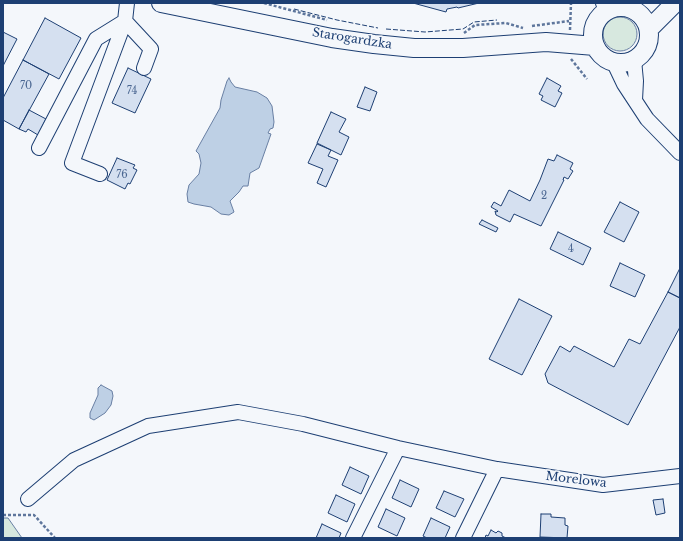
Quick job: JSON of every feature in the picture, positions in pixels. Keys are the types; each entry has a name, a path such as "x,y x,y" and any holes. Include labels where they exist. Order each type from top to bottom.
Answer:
{"main road":[{"name":"Starogardzka","path":"161,3 332,38 414,48 463,48 546,42 595,46"},
{"path":"645,22 665,3"},
{"path":"645,22 675,3"},
{"path":"612,6 632,9 645,22 650,38 642,55 634,60 624,63 614,62 604,58 595,46 593,37 594,28 598,18 612,6"},
{"name":"Starogardzka","path":"546,42 594,28"}],"street":[{"path":"100,174 72,163 126,21 127,3"},
{"path":"126,21 151,49 144,68"},
{"path":"39,148 96,39 126,21"},
{"path":"634,60 636,81 635,100"},
{"path":"614,62 624,84 647,119 680,153"},
{"name":"Morelowa","path":"28,499 74,460 148,426 238,412 303,424 398,448 497,469 604,486 680,476"},
{"path":"352,538 398,448"},
{"path":"463,538 497,469"}],"path":[{"path":"264,3 330,21"},
{"path":"570,28 569,21 571,3"},
{"path":"461,35 475,25 506,23 522,28 569,21"},
{"path":"571,60 588,79"},
{"path":"3,515 34,515 55,538"}],"shaded area":[{"path":"617,17 623,17 632,22 636,28 636,40 632,46 623,51 617,51 608,46 603,37 603,31 608,22"},
{"path":"3,518 8,518 22,538 3,538"}],"water":[{"path":"229,78 235,87 257,92 267,98 272,106 274,122 273,128 270,129 268,133 271,134 259,168 250,173 248,186 243,186 230,201 234,212 229,215 221,214 211,207 188,202 187,194 189,185 199,174 201,163 199,154 196,151 220,108 221,100"},
{"path":"101,385 112,391 113,396 111,405 105,413 94,420 90,418 90,413 98,395 98,388"}],"building":[{"path":"413,3 479,3 447,9 446,12"},
{"path":"45,18 81,38 59,79 23,60"},
{"path":"3,32 17,39 3,66"},
{"path":"23,60 49,74 19,129 3,120 3,98"},
{"path":"128,68 151,79 135,113 112,103"},
{"path":"547,78 561,86 558,91 562,93 555,107 541,100 543,96 539,94"},
{"path":"365,87 377,92 370,111 357,107"},
{"path":"29,110 46,119 38,135 28,129 26,132 19,129"},
{"path":"331,112 346,119 339,132 349,137 341,155 317,143"},
{"path":"317,144 331,150 328,156 338,160 326,187 317,183 323,169 308,163"},
{"path":"557,155 573,163 570,169 573,171 568,179 564,177 564,180 541,226 514,214 510,222 496,215 495,211 498,211 491,207 494,202 501,206 509,190 530,201 548,159 554,161"},
{"path":"117,158 135,165 133,168 137,170 130,184 128,183 125,189 107,180"},
{"path":"620,202 639,212 624,242 604,232"},
{"path":"482,220 498,228 496,232 479,224"},
{"path":"558,232 591,248 583,265 550,249"},
{"path":"620,263 645,275 635,297 610,286"},
{"path":"680,268 680,298 668,292"},
{"path":"668,292 680,298 680,327 628,425 548,383 545,374 560,346 570,352 574,346 614,367 629,339 640,344"},
{"path":"519,299 552,316 522,375 489,359"},
{"path":"350,467 369,476 361,494 342,485"},
{"path":"400,480 419,489 411,507 392,498"},
{"path":"444,491 464,499 455,517 436,508"},
{"path":"336,495 355,504 347,522 328,513"},
{"path":"663,499 665,513 656,515 653,500"},
{"path":"386,509 405,518 397,536 378,527"},
{"path":"541,514 551,514 551,517 565,518 565,525 568,526 567,538 540,537"},
{"path":"431,518 450,527 445,538 427,538 423,536"},
{"path":"322,524 341,533 339,538 316,538"},
{"path":"491,530 496,533 498,531 502,533 502,536 506,538 485,538"}],"fence":[{"path":"294,9 337,20 378,28"},
{"path":"386,29 425,32 463,29 474,22 497,20"}]}
